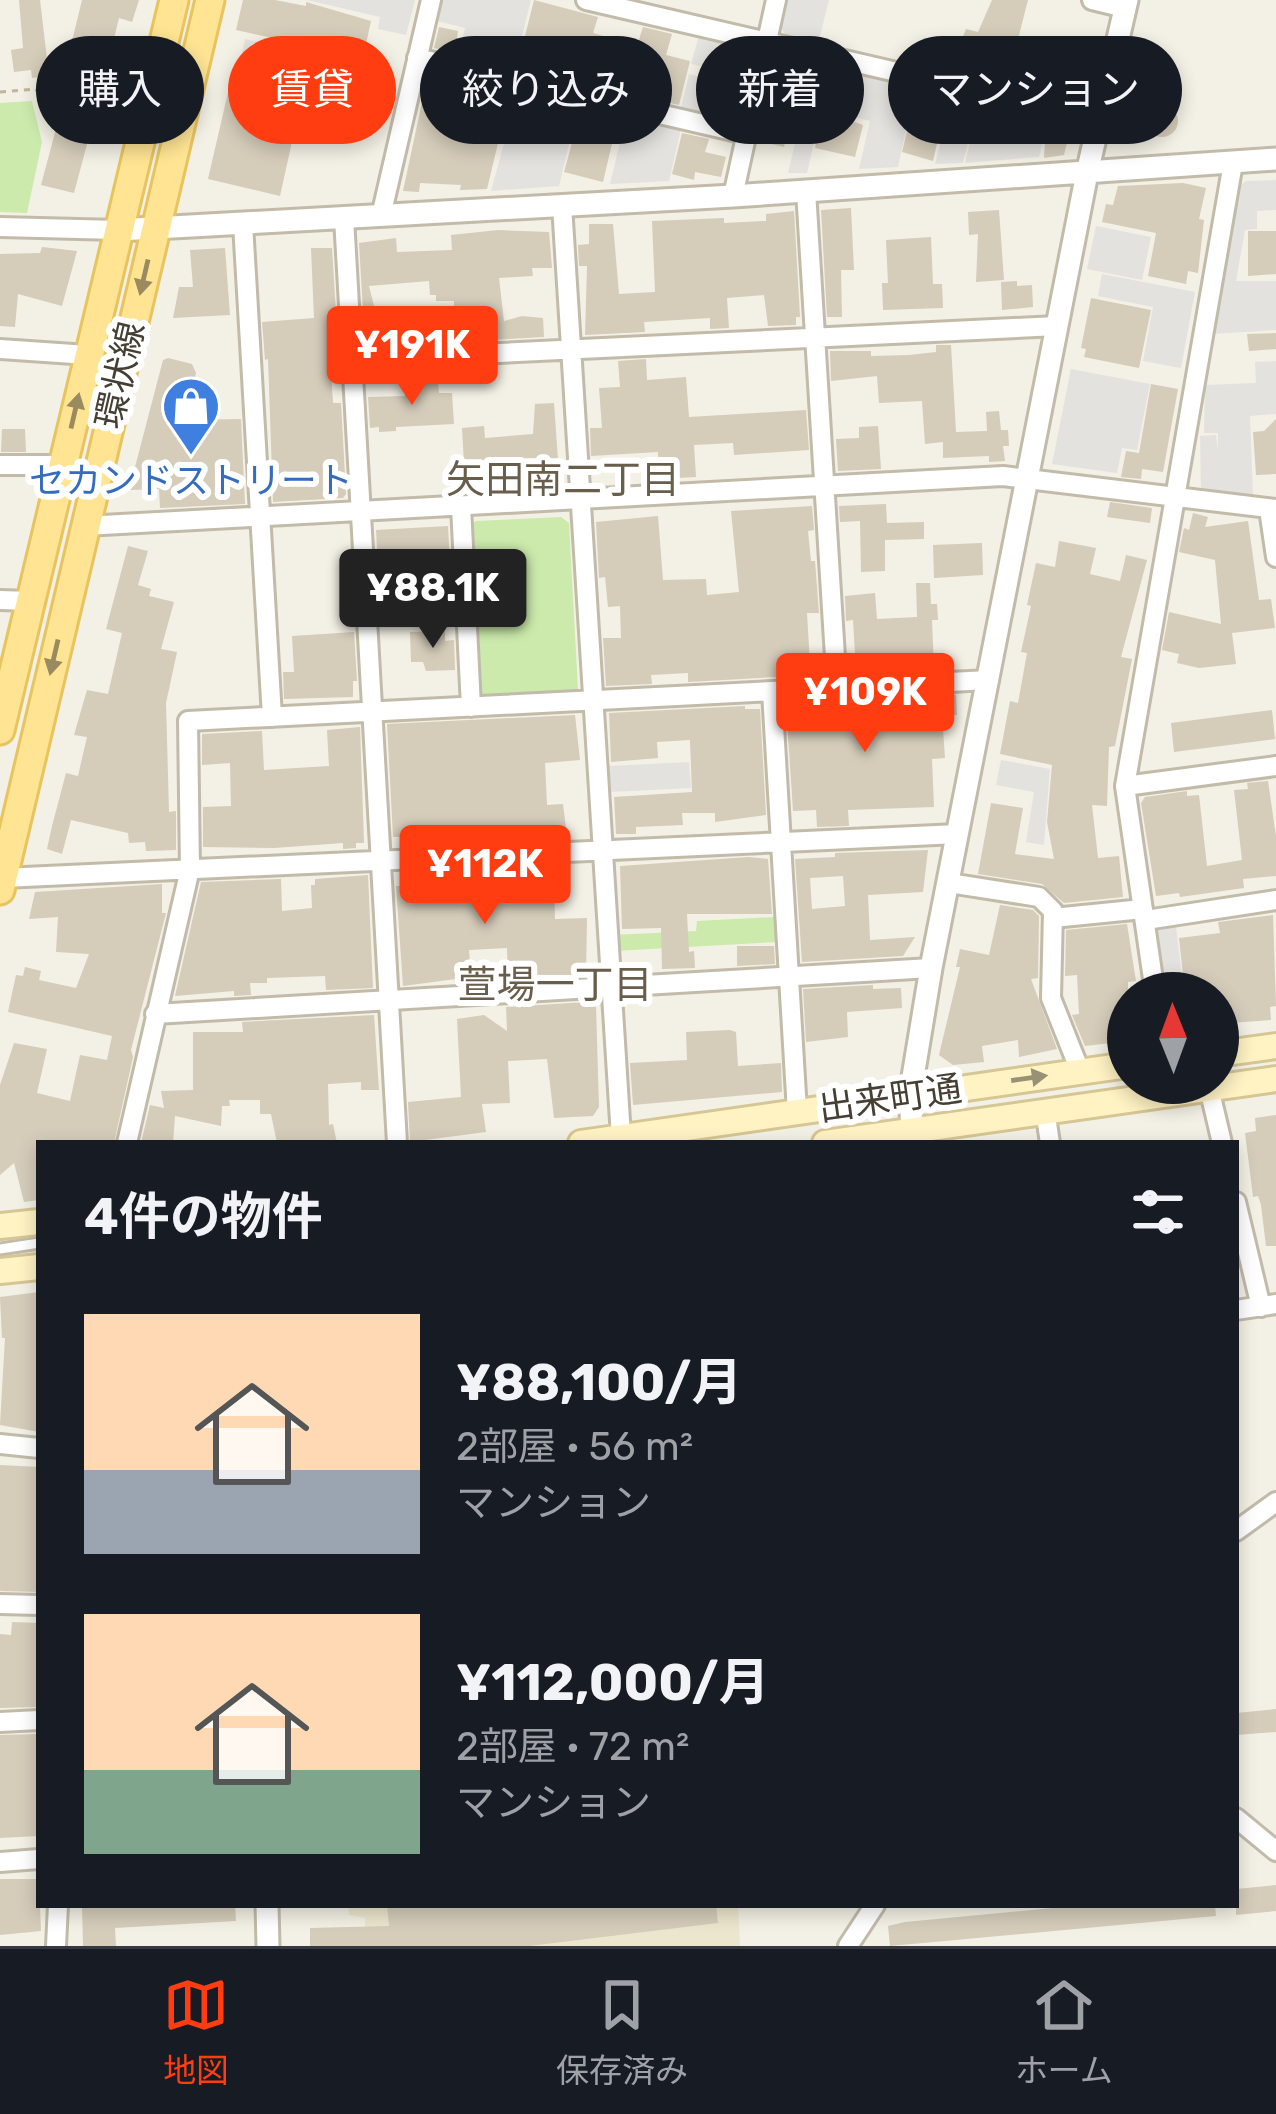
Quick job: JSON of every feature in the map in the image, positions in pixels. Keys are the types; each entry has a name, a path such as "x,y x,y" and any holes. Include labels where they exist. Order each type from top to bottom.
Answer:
{"main road":[{"name":"環状線","path":"165,36 174,0"},
{"name":"環状線","path":"2,884 210,0"},
{"name":"環状線","path":"0,730 139,144"},
{"path":"1239,1051 1276,1046"},
{"name":"出来町通","path":"601,1140 1107,1068"},
{"name":"出来町通","path":"1239,1084 1276,1078"},
{"name":"出来町通","path":"844,1140 1107,1102"},
{"path":"0,1226 36,1226"},
{"path":"0,1271 36,1267"}],"street":[{"path":"382,216 430,0"},
{"path":"586,0 740,36"},
{"path":"767,36 776,0"},
{"path":"1092,0 1126,4 1118,36"},
{"path":"417,58 696,122"},
{"path":"733,196 744,144"},
{"path":"912,1129 910,1095 931,968 1094,144"},
{"path":"0,227 118,230 243,224 1276,158"},
{"path":"1152,972 1125,786 1233,163"},
{"path":"806,191 837,688"},
{"path":"562,205 621,1137"},
{"path":"344,218 397,1140"},
{"path":"243,224 272,717"},
{"path":"353,360 1057,326"},
{"path":"0,349 88,356"},
{"path":"0,465 63,465"},
{"path":"84,526 1027,478 1273,509 1276,557"},
{"path":"461,506 471,706"},
{"path":"0,600 30,601"},
{"path":"128,1140 190,868 188,722 989,680"},
{"path":"772,692 797,1112"},
{"path":"1125,786 1276,766"},
{"path":"2,884 190,868 958,834"},
{"path":"950,883 1039,897 1053,911 1051,998 1080,1071"},
{"path":"1053,918 1276,900"},
{"path":"155,1014 931,968"},
{"path":"1213,1104 1221,1140"},
{"path":"1046,1110 1050,1140"},
{"path":"1239,1212 1268,1305"},
{"path":"0,1444 36,1448"},
{"path":"1239,1529 1276,1502"},
{"path":"0,1604 36,1605"},
{"path":"0,1722 36,1720"},
{"path":"1239,1820 1276,1851"},
{"path":"0,1862 36,1859"},
{"path":"56,1946 58,1908"},
{"path":"267,1908 268,1946"},
{"path":"848,1946 873,1908"}],"lane":[{"path":"0,1238 36,1227"},
{"path":"0,1249 36,1243"}],"path":[{"path":"0,92 36,89"}],"shaded area":[{"path":"307,0 415,0 406,35 378,29 380,17"},
{"path":"441,0 531,0 522,36 463,36 465,28 437,21"},
{"path":"786,0 829,0 820,36 786,36 780,26"},
{"path":"864,73 888,78 888,144 903,144 898,167 859,169 870,121 864,119"},
{"path":"689,74 696,76 696,116 680,112"},
{"path":"672,127 681,129 669,181 610,184 620,144 672,144"},
{"path":"504,144 569,144 559,186 491,191"},
{"path":"795,144 814,144 807,173 788,173"},
{"path":"940,144 968,144 963,163 935,164"},
{"path":"970,144 1042,144 1039,157 965,163"},
{"path":"1276,180 1276,210 1257,211 1257,229 1245,230 1236,281 1276,281 1276,330 1211,334 1238,187 1246,181"},
{"path":"1096,226 1151,237 1142,280 1087,269"},
{"path":"1102,274 1195,292 1181,368 1143,361 1153,307 1098,296"},
{"path":"1276,361 1276,414 1250,416 1253,496 1201,490 1200,436 1216,435 1218,451 1218,433 1204,433 1205,385 1256,383 1255,362"},
{"path":"1071,369 1150,384 1137,450 1122,448 1117,473 1052,464"},
{"path":"1001,760 1050,769 1044,845 1026,842 1034,792 996,785"},
{"path":"689,762 691,788 610,792 609,766"},
{"path":"1176,927 1182,972 1161,972 1155,934"},
{"path":"348,1908 738,1908 740,1946 365,1946 365,1918 349,1915"}],"green space":[{"path":"32,101 36,144 42,144 27,213 0,212 0,103"},
{"path":"561,517 569,523 578,690 574,696 484,698 478,692 471,525"},
{"path":"775,917 777,942 614,951 613,935 696,931 697,921"}],"building":[{"path":"19,0 40,0 44,36 36,36 36,78 31,70 14,72 11,50 23,48"},
{"path":"82,0 139,0 132,22 119,18 115,36 73,36"},
{"path":"243,0 306,6 306,2 371,21 368,36 263,36 236,30"},
{"path":"534,0 598,17 593,33 603,36 525,36"},
{"path":"992,0 1028,0 1019,36 963,36 966,29 978,32"},
{"path":"439,27 458,31 457,36 437,36"},
{"path":"643,27 671,36 640,36"},
{"path":"672,56 690,61 679,105 672,103"},
{"path":"228,92 228,144 292,144 280,196 208,179"},
{"path":"420,111 420,144 498,144 487,189 420,183 419,192 403,191"},
{"path":"682,133 696,136 696,144 707,144 705,152 726,157 721,177 695,172 694,180 672,174"},
{"path":"52,144 87,144 74,193 41,185"},
{"path":"572,144 612,144 603,182 564,172"},
{"path":"816,144 858,144 855,157 815,148"},
{"path":"904,144 937,144 933,161 902,152"},
{"path":"1045,144 1067,144 1064,155 1044,158"},
{"path":"1183,183 1206,188 1199,219 1204,220 1198,273 1188,271 1186,284 1148,276 1156,233 1102,222 1106,204 1113,205 1118,186"},
{"path":"851,208 854,270 841,270 842,317 827,317 821,210"},
{"path":"999,210 1004,280 976,282 978,234 969,235 968,212"},
{"path":"794,211 800,317 796,325 768,326 764,295 727,298 729,328 710,329 710,318 644,322 645,332 585,335 587,266 579,266 578,245 589,244 589,224 613,224 619,294 655,292 652,221 766,221 766,214"},
{"path":"1248,231 1276,231 1276,274 1248,276"},
{"path":"549,232 552,268 532,268 533,276 499,278 504,321 522,316 543,318 544,337 454,342 454,301 436,301 436,295 430,295 429,281 369,286 377,318 401,317 403,340 365,345 359,243 396,238 397,252 452,250 451,235"},
{"path":"931,237 933,284 942,284 943,308 883,310 882,283 888,283 886,240"},
{"path":"42,247 77,251 62,306 18,294 15,327 0,326 0,254 40,253"},
{"path":"225,248 230,315 173,318 179,287 193,287 190,250"},
{"path":"311,248 332,248 338,345 336,353 330,354 333,403 341,403 346,494 343,498 273,502 268,359 262,322 314,318"},
{"path":"1017,281 1017,286 1032,285 1033,307 1002,310 1001,282"},
{"path":"1091,298 1151,310 1139,368 1084,357 1086,349 1081,348"},
{"path":"1276,333 1276,349 1249,351 1247,334"},
{"path":"936,345 951,345 956,432 987,431 986,412 999,411 1001,430 1008,430 1005,461 989,462 989,456 943,458 943,442 925,444 922,401 879,403 877,376 831,381 830,351 909,355 936,352"},
{"path":"646,359 647,380 686,377 689,417 806,410 809,450 734,455 733,443 694,445 696,477 659,479 658,452 591,456 590,428 602,428 599,388 620,387 618,361"},
{"path":"163,360 192,364 196,373 185,420 241,419 245,504 160,508 159,489 129,490"},
{"path":"438,382 439,393 452,393 454,424 379,432 379,427 370,428 368,397 405,396 405,384"},
{"path":"1151,384 1178,389 1163,472 1142,469 1141,479 1121,477 1126,451 1139,453"},
{"path":"554,403 559,474 465,481 462,428 484,426 485,438 533,434 535,404"},
{"path":"1276,419 1276,474 1256,475 1253,432 1264,431"},
{"path":"878,426 881,469 838,471 836,439 859,438 859,427"},
{"path":"2,429 25,429 26,452 1,452"},
{"path":"1110,502 1152,508 1150,523 1107,517"},
{"path":"886,504 887,523 924,522 924,539 885,540 885,571 861,572 860,521 840,522 839,506"},
{"path":"812,506 814,530 808,531 819,613 807,613 810,664 776,672 777,677 688,682 688,673 651,675 652,684 606,686 603,638 621,638 620,606 608,607 605,577 599,578 596,522 658,516 663,580 706,579 707,595 739,592 731,511"},
{"path":"1193,513 1208,517 1205,527 1248,521 1259,600 1271,599 1275,628 1232,633 1236,664 1199,668 1177,663 1179,654 1162,650 1169,612 1221,624 1215,560 1179,552"},
{"path":"448,526 450,563 378,567 376,530"},
{"path":"1059,541 1096,548 1090,574 1120,581 1126,555 1147,560 1121,657 1132,659 1115,746 1109,747 1107,806 1092,805 1098,858 1119,856 1123,897 1064,903 1042,884 978,874 991,803 1023,808 1015,854 1054,859 1047,822 1052,765 1000,754 1010,701 1018,703 1036,563 1055,567"},
{"path":"982,543 983,575 934,578 933,545"},
{"path":"128,546 148,551 138,585 151,589 149,596 174,602 161,649 177,652 166,703 169,812 176,811 176,850 146,851 145,842 129,843 128,833 71,820 62,854 47,849 66,773 78,776 87,737 74,735 87,690 108,694 122,633 106,629"},
{"path":"916,583 930,583 931,604 937,604 938,620 932,620 934,669 850,673 848,655 855,655 853,620 846,621 845,596 875,593 877,619 917,617"},
{"path":"445,631 445,641 454,640 455,670 426,671 423,662 411,662 410,632"},
{"path":"354,632 357,681 353,681 353,697 284,699 283,672 294,672 292,636"},
{"path":"956,695 957,715 946,716 943,729 945,758 932,759 934,807 848,810 849,826 817,827 816,810 793,811 786,706"},
{"path":"760,709 766,815 715,822 715,813 682,813 683,825 636,827 636,834 616,834 614,797 692,792 690,740 657,742 658,758 611,762 609,713"},
{"path":"1272,710 1275,739 1174,752 1171,723"},
{"path":"575,715 580,760 545,763 547,805 563,804 566,828 500,829 501,834 471,834 472,838 451,841 451,835 393,837 387,724"},
{"path":"360,727 364,843 343,849 343,843 203,847 203,807 231,806 230,763 202,765 202,734 262,731 264,770 329,766 327,730"},
{"path":"1268,781 1276,876 1243,879 1244,888 1156,896 1141,803 1145,797 1187,791 1187,796 1199,795 1207,866 1242,860 1234,790"},
{"path":"928,850 923,892 868,895 870,940 915,937 903,956 802,962 795,859 835,857 835,853","holes":["843,876 845,906 812,909 810,878"]},
{"path":"768,859 772,914 687,914 695,968 662,969 661,928 622,929 620,866"},
{"path":"498,871 499,881 554,879 555,919 587,918 586,975 508,980 507,948 469,950 471,977 403,986 396,886 408,886 408,873"},
{"path":"368,875 373,988 326,990 325,976 267,978 267,983 250,983 251,995 234,996 234,991 175,996 201,882 281,879 282,911 312,908 315,879"},
{"path":"162,884 162,913 166,913 131,1050 115,1140 36,1140 36,1200 24,1202 14,1163 0,1175 0,1085 14,1043 47,1049 37,1093 70,1101 80,1055 107,1060 112,1036 8,1012 16,975 23,976 25,967 41,971 39,980 76,988 89,954 56,952 58,917 29,919 35,892"},
{"path":"1000,905 1033,910 1039,916 1038,978 1031,979 1057,1049 1019,1057 1018,1040 982,1046 984,1062 953,1065 939,1055 960,949 989,955"},
{"path":"1273,915 1276,1006 1270,1007 1271,1020 1239,1022 1239,972 1183,972 1179,938 1220,933 1218,922"},
{"path":"1127,924 1135,972 1107,972 1107,1043 1085,1046 1072,1015 1079,1014 1077,975 1065,976 1066,930"},
{"path":"737,946 774,946 775,964 737,966"},
{"path":"873,985 873,989 901,988 902,1008 847,1012 848,1037 806,1042 803,989"},
{"path":"587,1002 587,1006 596,1006 599,1107 593,1116 554,1118 547,1059 508,1061 510,1103 482,1104 486,1132 410,1140 408,1102 461,1097 457,1019 484,1015 507,1031 506,1007"},
{"path":"374,1015 379,1090 361,1090 361,1082 328,1084 329,1125 333,1124 336,1140 276,1140 271,1114 260,1114 260,1100 229,1100 230,1106 222,1106 221,1126 175,1116 173,1140 142,1140 150,1105 164,1108 161,1091 193,1090 193,1032 243,1032 242,1022"},
{"path":"686,1032 736,1032 738,1066 781,1063 782,1092 633,1105 630,1063 687,1060"},
{"path":"1276,1115 1276,1246 1266,1246 1261,1205 1258,1196 1253,1197 1245,1133 1256,1131 1255,1118"},
{"path":"36,1292 36,1431 0,1425 5,1338 0,1297"},
{"path":"0,1465 36,1467 36,1592 0,1591"},
{"path":"12,1622 36,1623 36,1707 0,1708 0,1634 11,1635"},
{"path":"1276,1709 1276,1732 1239,1735 1239,1713"},
{"path":"36,1734 36,1836 0,1838 0,1735"},
{"path":"0,1879 36,1879 41,1931 0,1935"},
{"path":"1276,1885 1276,1911 1236,1915 1239,1889"},
{"path":"82,1908 235,1908 236,1921 115,1928 116,1946 83,1946"},
{"path":"387,1908 716,1908 718,1923 529,1946 310,1946 310,1928 389,1926"},
{"path":"1053,1908 1215,1908 1216,1916 890,1946 888,1926"}],"place":[{"name":"セカンドストリート","path":"191,457"}],"district":[{"name":"矢田南二丁目","path":"563,480"},
{"name":"萱場一丁目","path":"555,985"}]}
